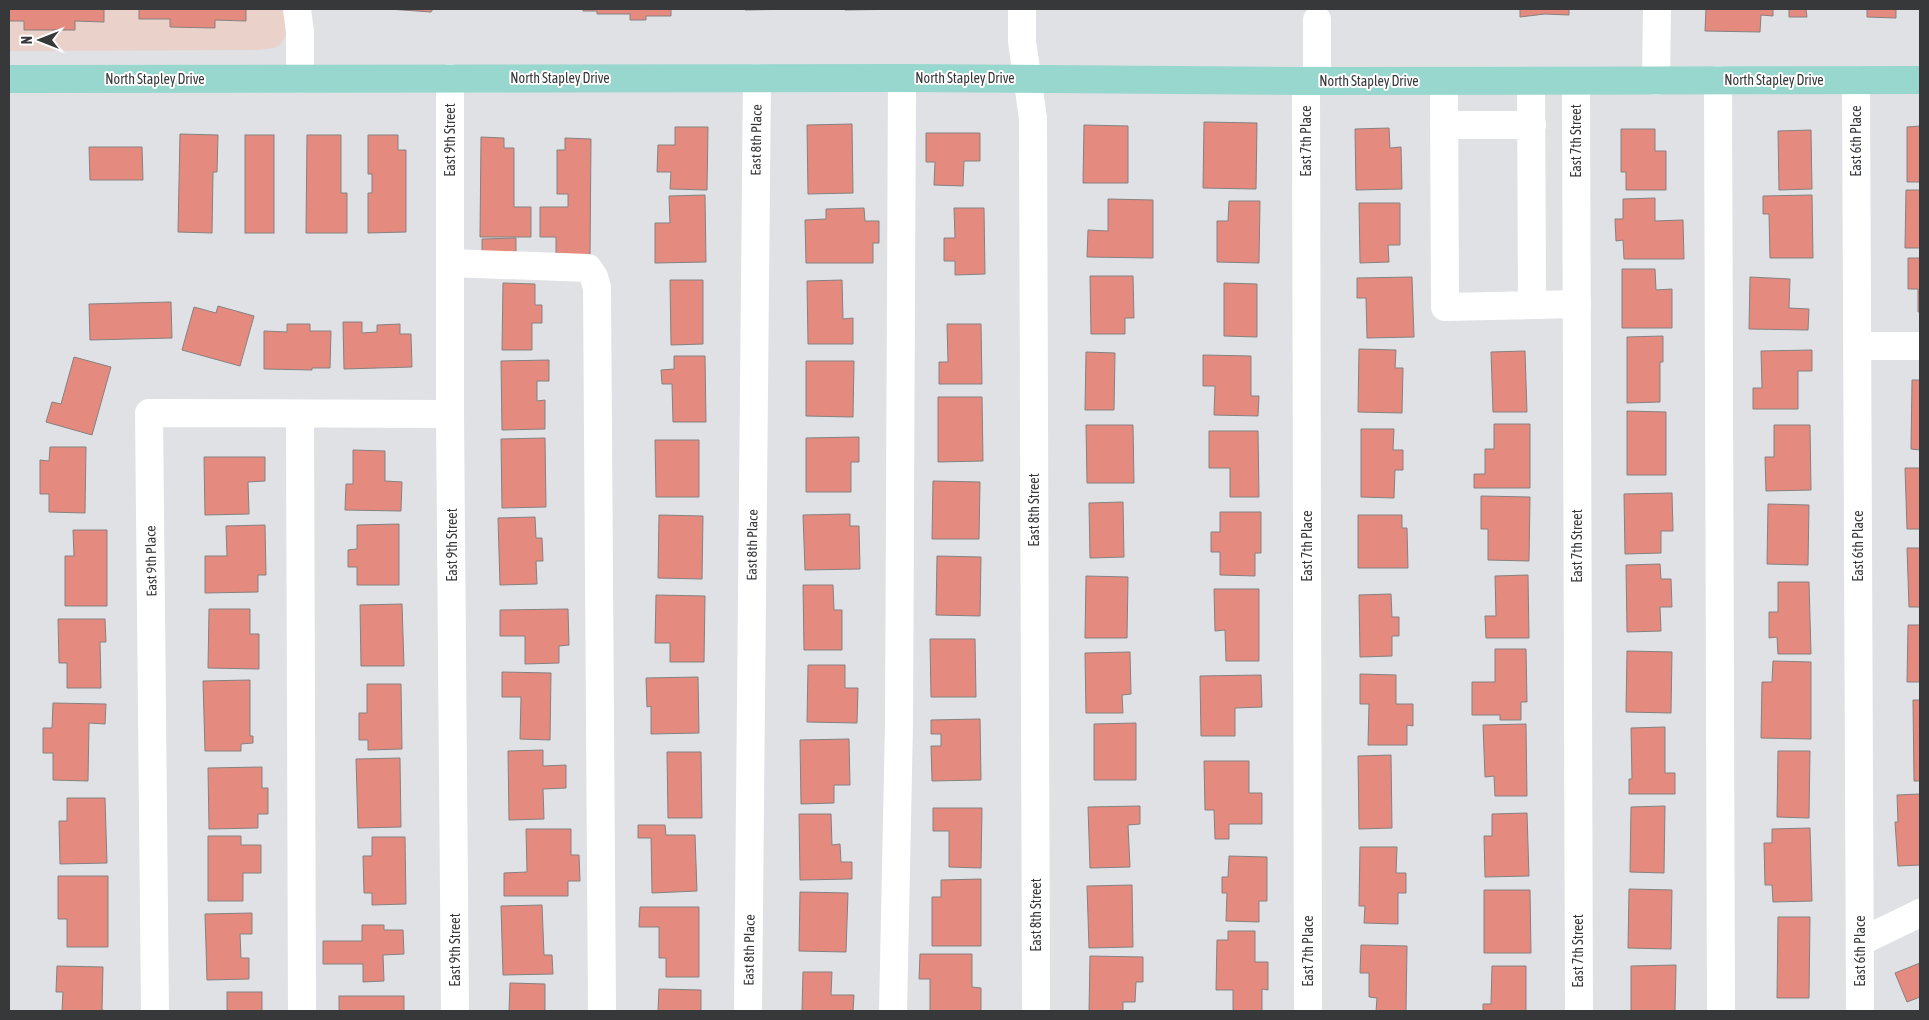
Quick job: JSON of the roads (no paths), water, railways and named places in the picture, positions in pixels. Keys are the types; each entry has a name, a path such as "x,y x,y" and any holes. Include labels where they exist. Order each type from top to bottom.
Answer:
{"main road":[{"name":"North Stapley Drive","path":"9,79 1028,78 1920,80"}],"street":[{"path":"297,9 300,32 300,79"},
{"name":"East 8th Street","path":"1022,9 1022,41 1033,128 1036,1011"},
{"path":"1656,80 1657,9"},
{"name":"East 7th Place","path":"1308,1011 1311,80 1317,20"},
{"name":"East 9th Street","path":"450,78 450,414 455,1011"},
{"name":"East 8th Place","path":"748,1011 757,78"},
{"path":"893,1011 899,714 902,78"},
{"path":"1444,80 1445,308 1577,304"},
{"path":"1531,80 1532,305"},
{"name":"East 7th Street","path":"1576,80 1579,1011"},
{"path":"1718,80 1722,1011"},
{"name":"East 6th Place","path":"1856,80 1860,1011"},
{"path":"1444,126 1532,125"},
{"path":"450,263 588,268 594,277 597,288 602,1011"},
{"path":"1858,346 1920,346"},
{"name":"East 9th Place","path":"155,1011 149,413 450,414"},
{"path":"300,414 302,1011"},
{"path":"1860,942 1920,913"}]}
